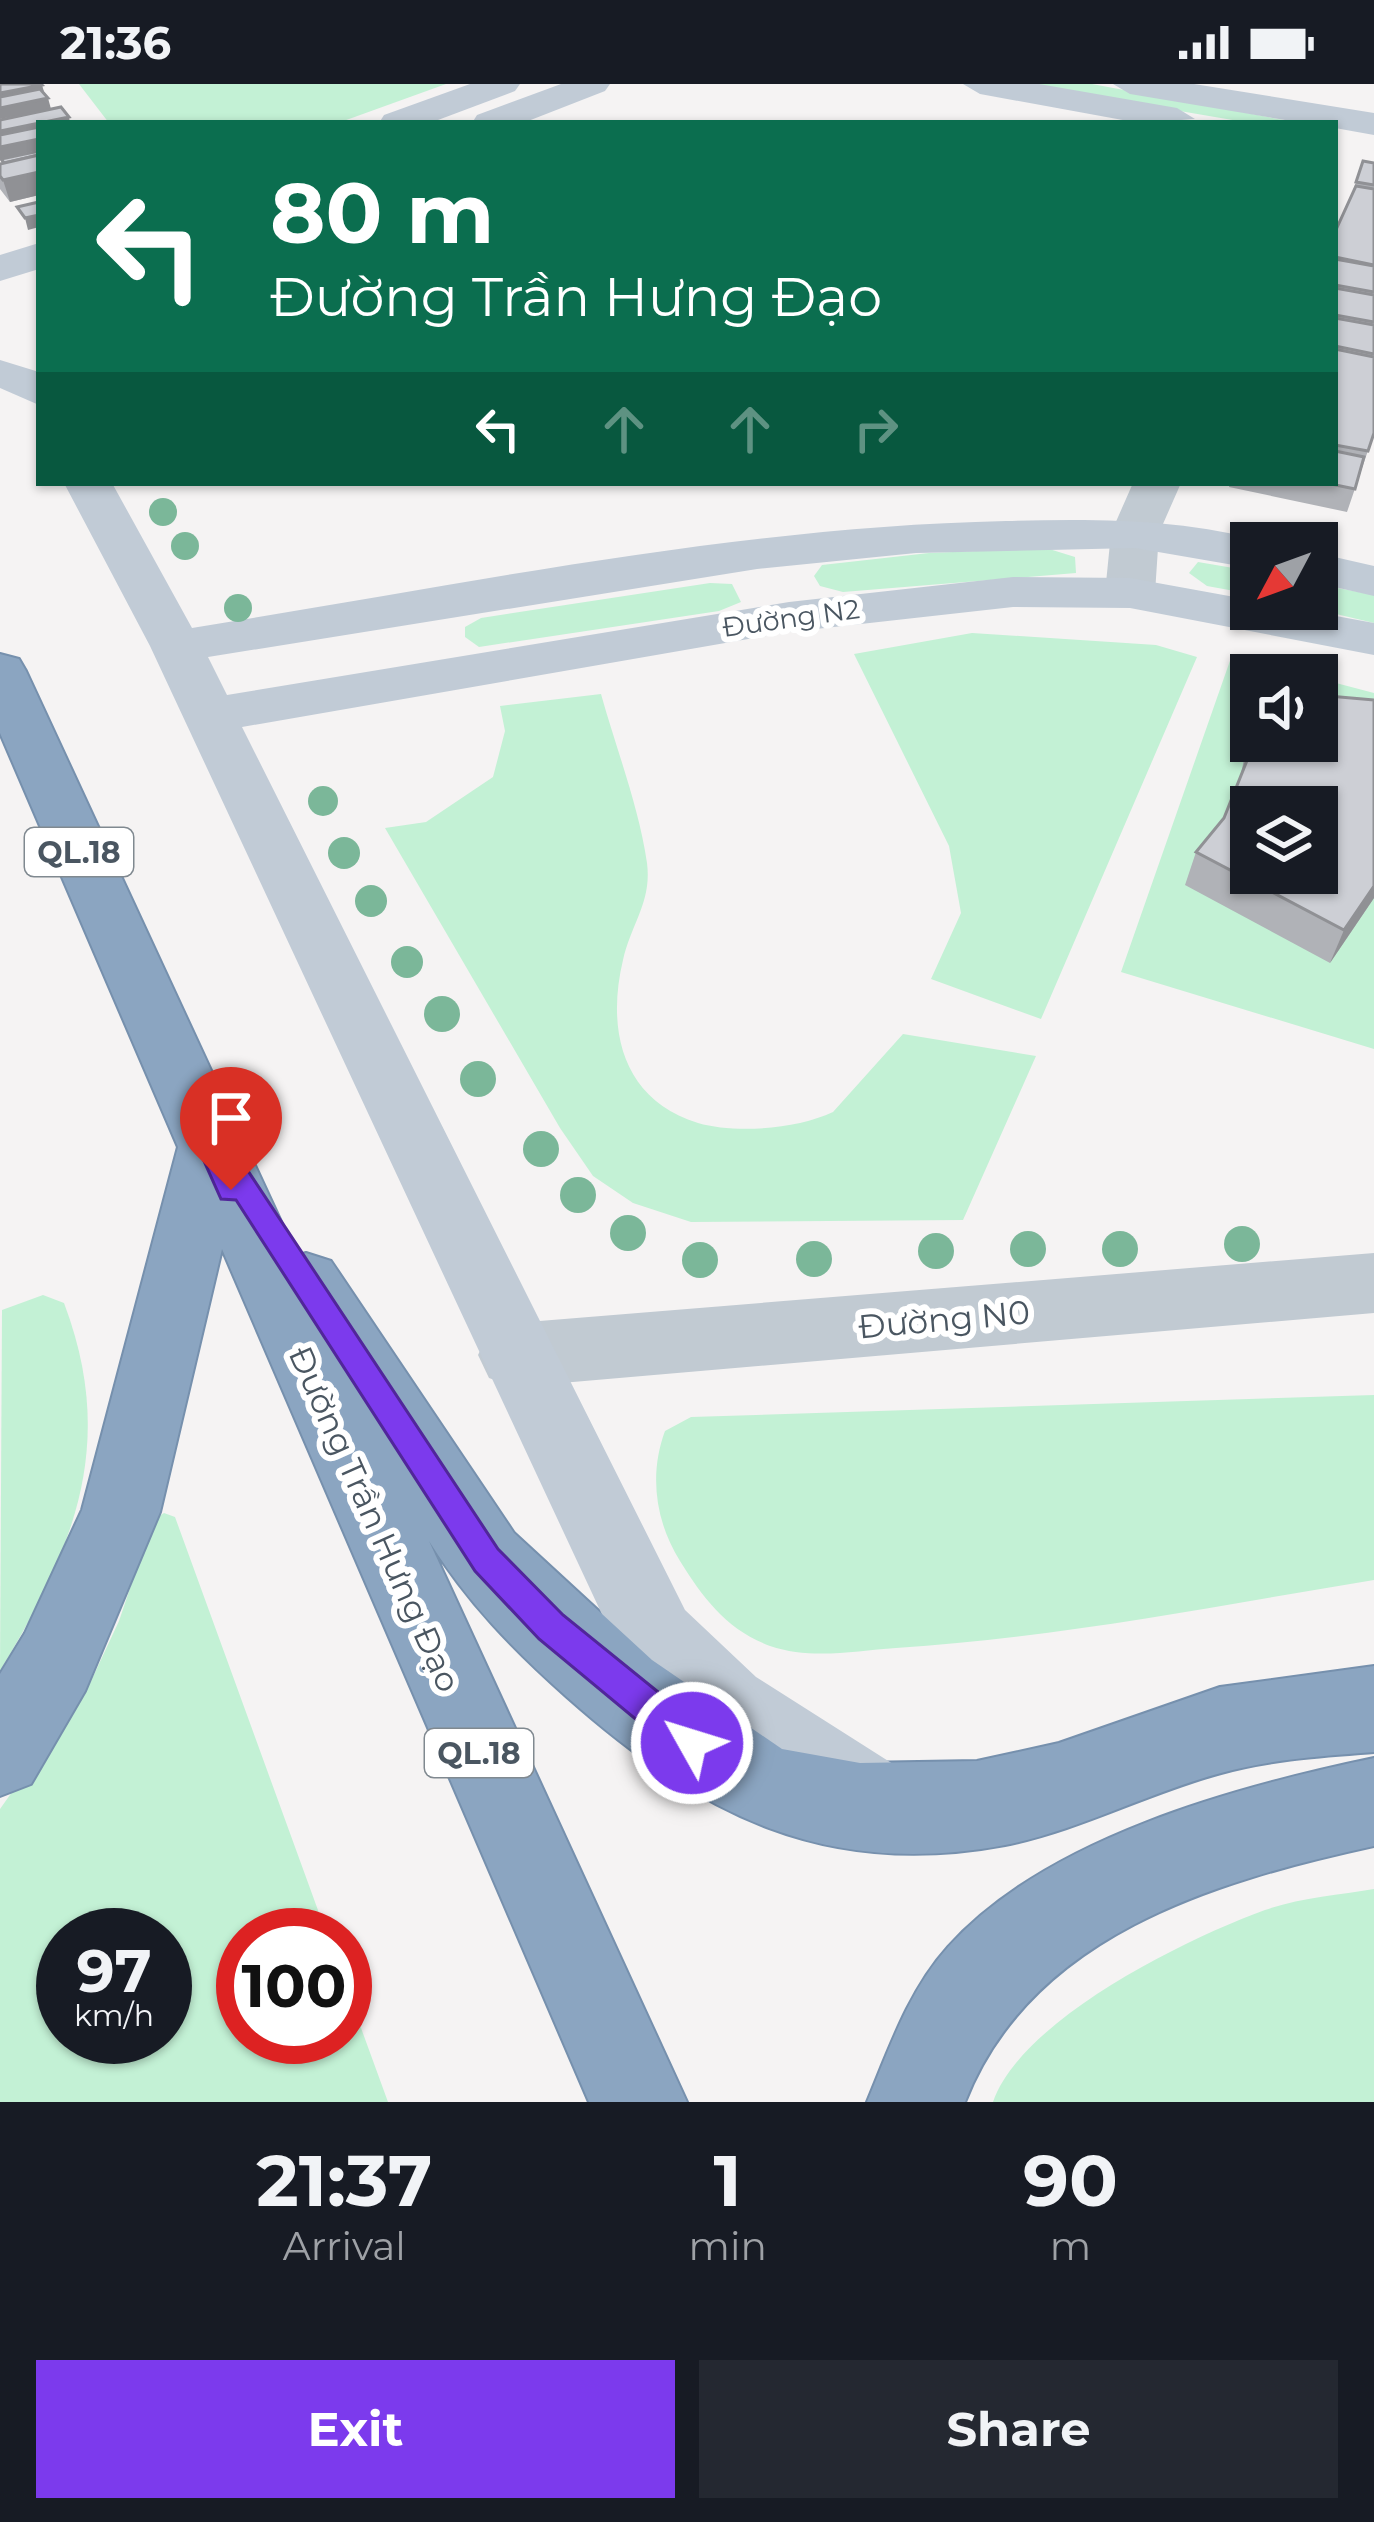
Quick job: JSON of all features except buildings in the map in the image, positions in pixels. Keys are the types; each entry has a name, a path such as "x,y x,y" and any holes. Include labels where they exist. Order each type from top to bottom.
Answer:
{"highway":[{"name":"Đường Trần Hưng Đạo","path":"0,670 638,2102"},
{"path":"0,1753 56,1662 121,1512 207,1136"},
{"name":"QL.18","path":"207,1136 486,1560 521,1599 727,1766 778,1791 880,1806 948,1808 1006,1801 1222,1730 1374,1709"},
{"path":"916,2102 955,2021 992,1968 1051,1925 1115,1888 1238,1835 1374,1802"}],"street":[{"path":"405,120 503,84"},
{"path":"498,120 593,84"},
{"path":"980,84 1183,120"},
{"path":"1130,84 1293,120"},
{"path":"1338,128 1374,124"},
{"path":"1338,131 1374,153"},
{"path":"0,269 36,256"},
{"path":"0,374 36,391"},
{"path":"90,486 176,646 514,1355 656,1639 693,1682 756,1732 880,1806"},
{"path":"1130,593 1136,532 1156,486"},
{"name":"Đường N2","path":"176,646 757,554 992,533 1136,532 1230,550"},
{"path":"757,554 789,617"},
{"path":"1338,573 1374,581"},
{"name":"Đường N2","path":"209,715 789,617 1013,592 1130,593 1374,639"},
{"name":"Đường N0","path":"514,1355 1374,1283"}],"green space":[{"path":"79,84 446,84 346,120 107,120"},
{"path":"1022,84 1092,84 1284,120 1232,120"},
{"path":"1046,548 1075,557 1076,573 843,592 820,586 814,576 822,565 929,553"},
{"path":"1198,562 1230,567 1230,590 1207,586 1189,573"},
{"path":"710,583 732,584 741,602 719,611 479,647 465,637 465,627 481,618"},
{"path":"1338,588 1374,595 1374,623 1338,614"},
{"path":"972,633 1156,645 1197,657 1041,1019 931,979 961,913 949,846 854,654"},
{"path":"1230,661 1230,762 1338,762 1338,684 1374,693 1374,1049 1121,972"},
{"path":"601,694 647,863 644,901 618,986 619,1037 637,1080 652,1098 698,1123 766,1128 833,1112 903,1034 1036,1056 963,1220 691,1222 633,1203 593,1176 560,1128 385,828 426,822 493,777 505,731 500,706"},
{"path":"43,1295 64,1303 80,1355 87,1450 67,1539 0,1671 2,1310"},
{"path":"1374,1395 1374,1580 1076,1629 833,1653 770,1646 729,1622 698,1588 672,1546 657,1497 657,1464 665,1431 691,1417"},
{"path":"164,1513 175,1517 317,1908 216,1908 216,2064 372,2064 372,2058 388,2102 0,2102 0,1809 91,1681 119,1621 153,1520"},
{"path":"1374,1889 1374,2102 993,2102 1009,2071 1036,2041 1070,2013 1151,1962 1265,1910"}],"route":[{"path":"231,1190 201,1123 486,1560 551,1627 692,1743"}]}
